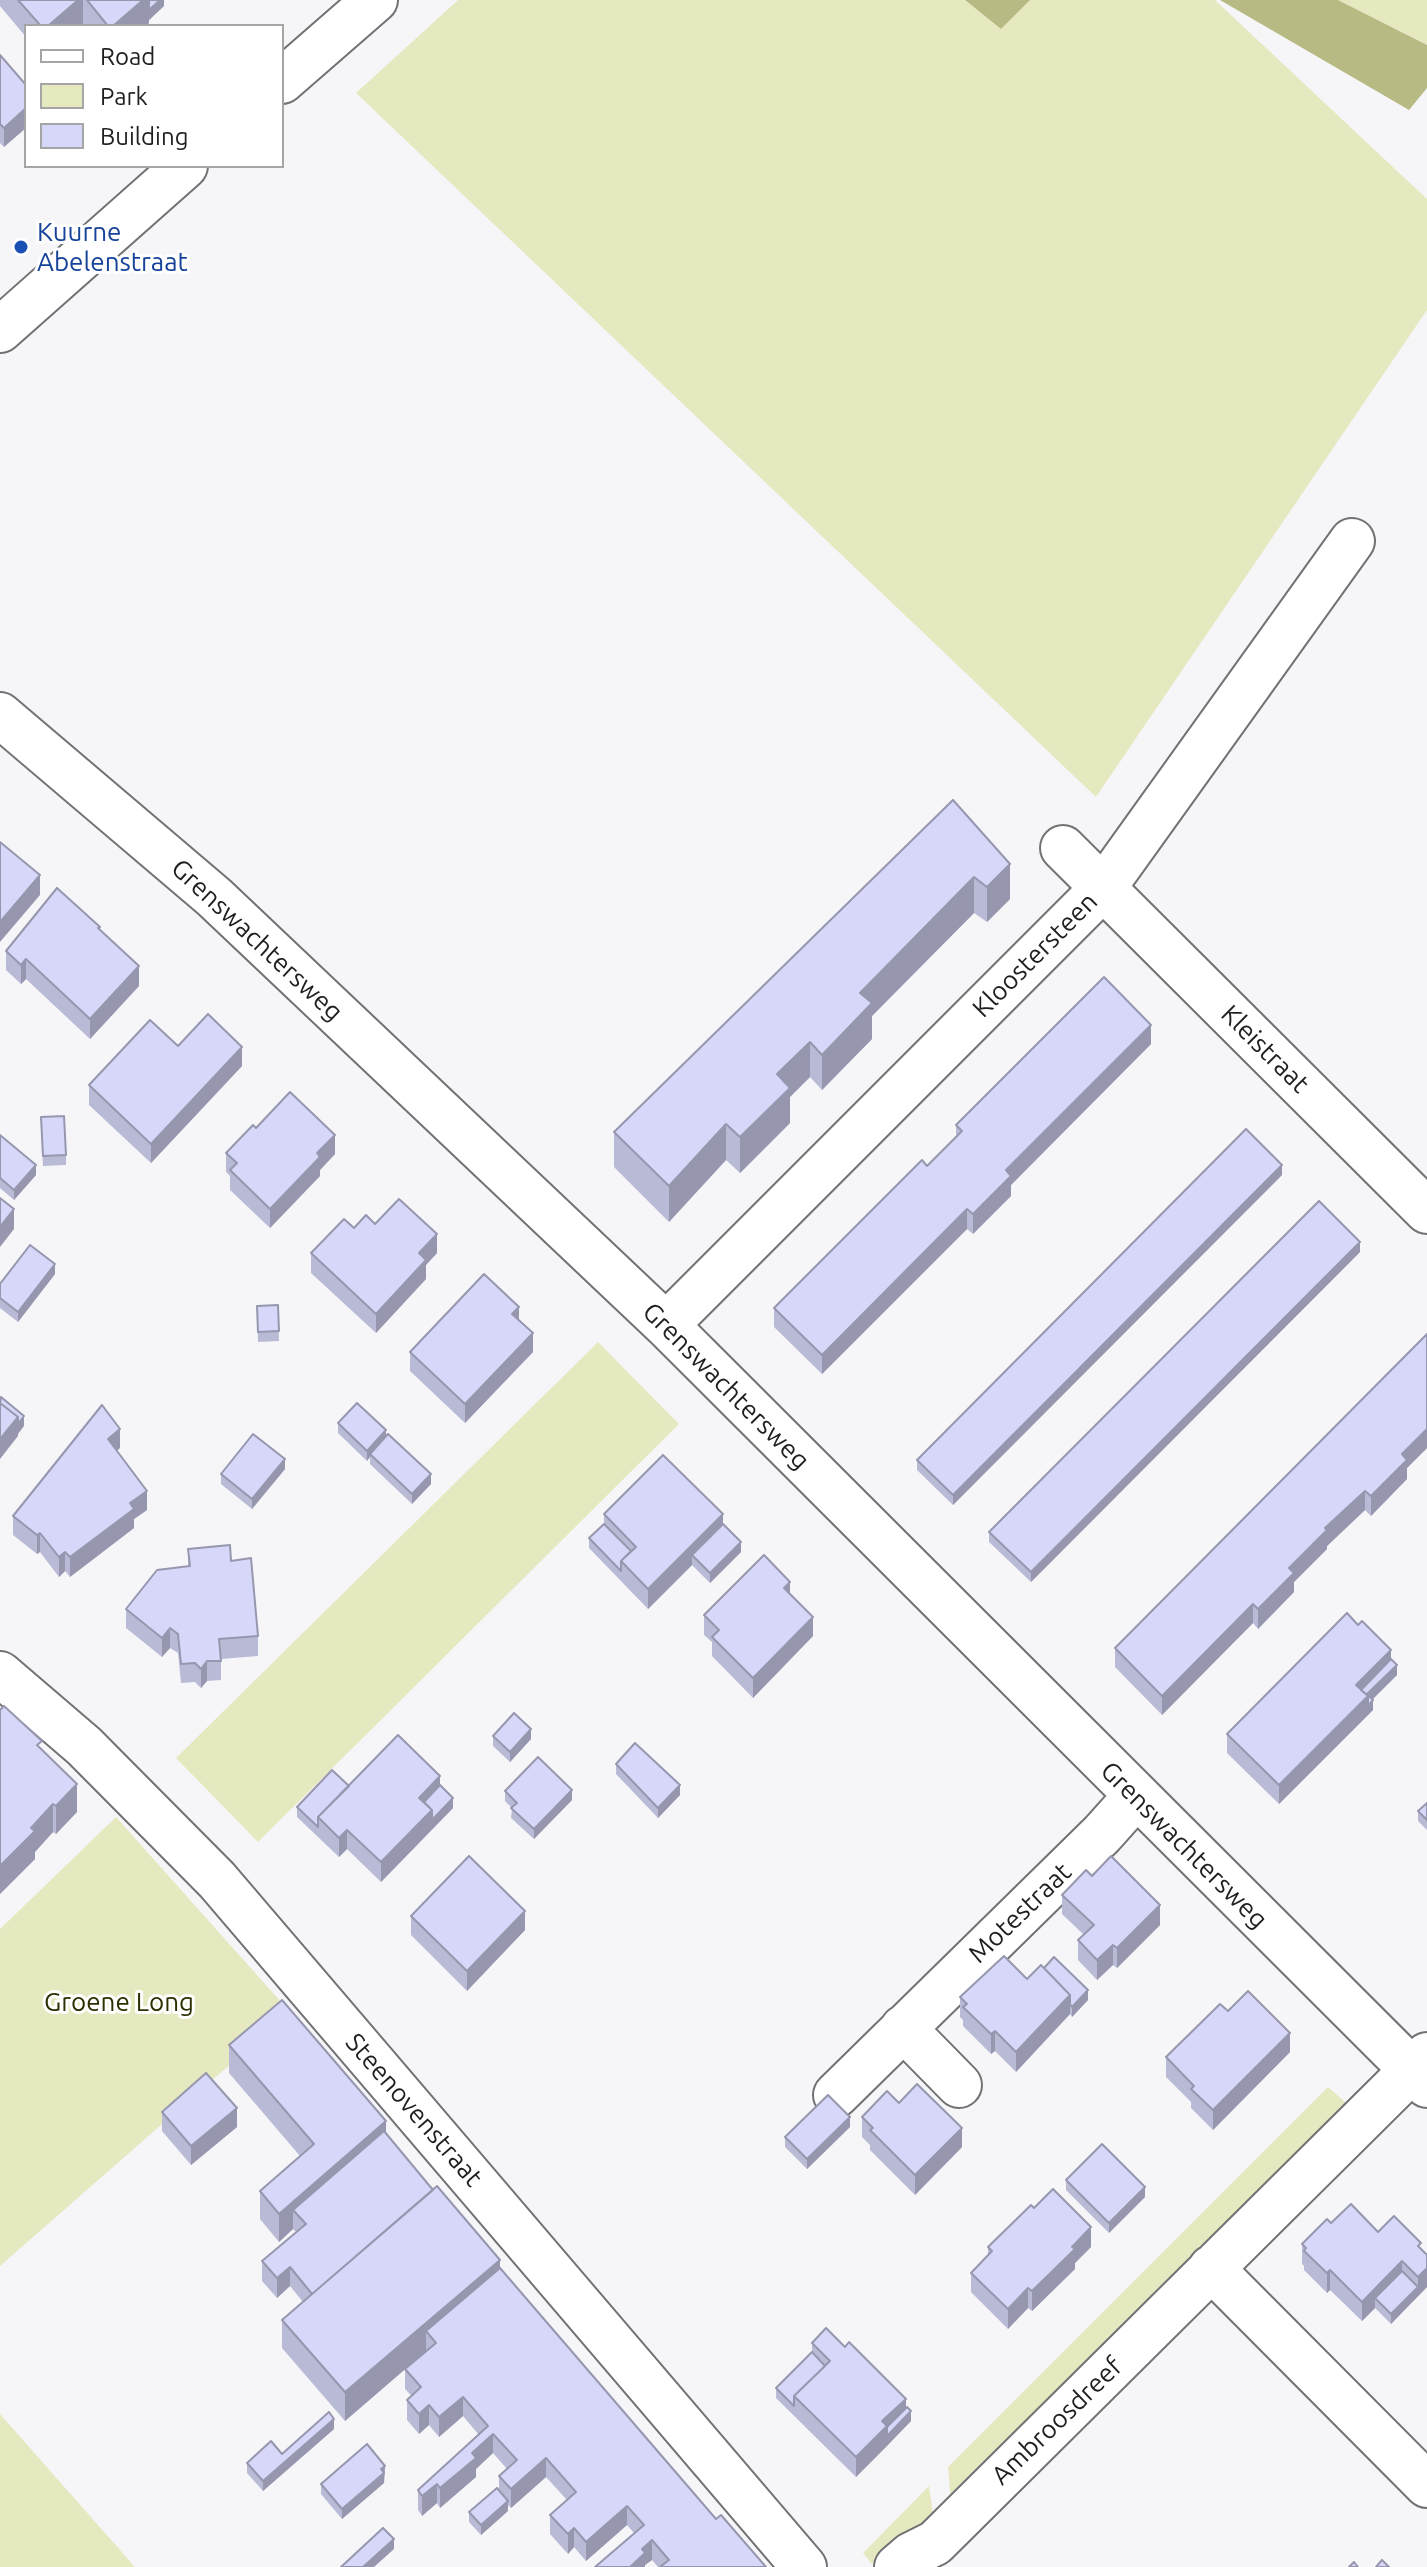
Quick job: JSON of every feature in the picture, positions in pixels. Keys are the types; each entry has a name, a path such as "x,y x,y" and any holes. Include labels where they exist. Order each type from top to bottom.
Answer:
{"street":[{"path":"284,79 375,0"},
{"path":"0,330 183,168"},
{"name":"Kloostersteen","path":"666,1325 1104,887 1352,541"},
{"name":"Grenswachtersweg","path":"0,715 214,897 666,1325 1136,1796 1422,2070"},
{"name":"Kleistraat","path":"1063,848 1427,1211"},
{"name":"Steenovenstraat","path":"0,1674 84,1746 217,1880 804,2567"},
{"name":"Motestraat","path":"836,2095 1102,1834 1136,1796"},
{"path":"903,2028 959,2085"},
{"name":"Ambroosdreef","path":"897,2567 911,2555 935,2543 1211,2268 1422,2070"},
{"path":"1211,2268 1427,2485"}],"green space":[{"path":"458,0 965,0 1001,29 1030,0 1215,0 1427,199 1427,310 1096,797 356,93"},
{"path":"965,0 1030,0 1001,29"},
{"path":"1220,0 1338,0 1427,45 1427,88 1409,110"},
{"path":"1338,0 1427,0 1427,45"},
{"path":"598,1342 679,1424 258,1842 176,1758"},
{"name":"Groene Long","path":"116,1817 290,2012 0,2266 0,1929"},
{"path":"1328,2087 1346,2103 951,2503 948,2467"},
{"path":"0,2414 135,2567 0,2567"},
{"path":"929,2486 934,2520 899,2538 872,2564 863,2553"}],"building":[{"path":"18,0 78,0 50,24 39,24"},
{"path":"87,0 143,0 115,24 106,24"},
{"path":"149,0 160,0 149,10"},
{"path":"0,55 24,83 24,110 4,128 0,124"},
{"path":"953,800 1010,864 987,887 974,877 860,993 872,1003 822,1055 810,1042 777,1074 790,1088 740,1137 726,1124 669,1186 614,1132"},
{"path":"0,842 40,875 0,922"},
{"path":"57,888 139,966 90,1019 26,959 21,965 6,951"},
{"path":"1104,977 1151,1025 1006,1170 1011,1176 973,1214 967,1209 822,1355 774,1308 922,1160 927,1166 962,1131 956,1125"},
{"path":"208,1014 242,1047 151,1144 89,1085 150,1020 178,1046"},
{"path":"290,1092 335,1135 317,1153 320,1157 270,1209 230,1170 237,1163 226,1153 253,1125 256,1128"},
{"path":"64,1116 66,1155 43,1156 41,1117"},
{"path":"1246,1129 1282,1165 953,1495 917,1460"},
{"path":"0,1135 36,1165 14,1190 0,1178"},
{"path":"0,1198 14,1209 0,1227"},
{"path":"399,1199 437,1234 419,1253 426,1260 376,1314 311,1253 344,1219 354,1228 366,1215 375,1224"},
{"path":"1319,1201 1360,1242 1031,1572 989,1532"},
{"path":"30,1245 55,1264 18,1312 0,1298 0,1284"},
{"path":"484,1274 519,1307 512,1314 533,1333 465,1404 410,1352"},
{"path":"278,1305 279,1331 258,1332 257,1306"},
{"path":"1427,1334 1427,1429 1402,1454 1407,1460 1371,1496 1365,1491 1325,1528 1327,1530 1289,1568 1294,1573 1258,1609 1253,1604 1162,1696 1115,1648"},
{"path":"1,1397 24,1416 18,1424 18,1417 0,1403"},
{"path":"0,1403 18,1417 0,1439"},
{"path":"357,1403 386,1430 367,1451 338,1423"},
{"path":"102,1405 120,1429 108,1439 147,1491 130,1503 134,1509 70,1557 65,1552 59,1557 40,1533 37,1535 13,1516"},
{"path":"253,1434 285,1459 252,1499 221,1474"},
{"path":"388,1434 431,1474 412,1494 370,1454"},
{"path":"663,1455 723,1514 648,1589 621,1561 636,1547 604,1514"},
{"path":"604,1524 631,1551 621,1561 621,1571 589,1538"},
{"path":"723,1524 741,1542 710,1573 692,1555"},
{"path":"230,1545 231,1561 251,1558 258,1636 219,1639 221,1661 207,1661 201,1669 195,1663 181,1664 178,1634 170,1628 162,1638 126,1609 157,1570 190,1566 188,1549"},
{"path":"764,1555 790,1582 784,1588 813,1617 753,1678 712,1637 719,1630 704,1615"},
{"path":"1347,1613 1358,1625 1362,1621 1391,1650 1356,1685 1368,1696 1279,1785 1227,1734"},
{"path":"1391,1659 1397,1665 1367,1694 1373,1700 1368,1706 1368,1696 1361,1690"},
{"path":"4,1706 42,1741 37,1745 77,1784 56,1806 53,1804 31,1828 35,1831 0,1866 0,1710"},
{"path":"514,1713 531,1729 510,1752 493,1736"},
{"path":"398,1735 440,1776 419,1798 432,1810 381,1862 347,1830 339,1838 318,1817"},
{"path":"635,1743 680,1785 658,1808 616,1764"},
{"path":"538,1757 572,1790 534,1829 511,1808 517,1803 505,1791"},
{"path":"332,1770 349,1786 318,1817 318,1827 297,1807"},
{"path":"440,1785 453,1798 432,1820 432,1810 424,1802"},
{"path":"1427,1803 1427,1820 1418,1811"},
{"path":"469,1856 525,1911 467,1971 411,1916"},
{"path":"1111,1856 1160,1905 1117,1948 1113,1945 1097,1960 1078,1940 1094,1925 1062,1895 1086,1870 1092,1876"},
{"path":"1004,1956 1027,1979 1041,1965 1070,1995 1016,2052 995,2031 991,2034 963,2007 967,2004 960,1997"},
{"path":"1054,1957 1088,1990 1072,2007 1070,1995 1044,1968"},
{"path":"1248,1991 1290,2033 1213,2110 1191,2089 1194,2086 1166,2057 1220,2004 1228,2011"},
{"path":"282,2000 386,2121 279,2214 260,2191 314,2144 229,2045"},
{"path":"206,2073 237,2108 191,2146 162,2112"},
{"path":"917,2084 962,2128 915,2175 870,2130 873,2128 862,2117 887,2091 899,2103"},
{"path":"828,2095 850,2117 807,2159 785,2137"},
{"path":"384,2131 433,2190 312,2294 290,2267 277,2278 262,2261 306,2224 293,2210"},
{"path":"1102,2144 1145,2187 1109,2223 1066,2180"},
{"path":"437,2186 500,2260 345,2392 282,2320"},
{"path":"1053,2189 1091,2227 1072,2247 1075,2249 1032,2291 1028,2288 1008,2309 971,2273 992,2251 988,2247 1031,2205 1034,2208"},
{"path":"1351,2204 1378,2232 1394,2216 1421,2243 1418,2246 1427,2255 1427,2268 1418,2277 1402,2261 1362,2302 1330,2270 1327,2273 1304,2251 1306,2248 1302,2244 1327,2219 1331,2223"},
{"path":"500,2268 716,2519 721,2515 766,2567 660,2567 669,2560 652,2540 642,2549 645,2553 630,2567 595,2567 644,2525 627,2506 586,2542 574,2528 568,2534 550,2515 576,2492 546,2458 511,2489 499,2476 517,2460 493,2434 472,2453 476,2458 440,2488 437,2484 422,2496 418,2490 488,2426 463,2397 439,2417 429,2405 419,2414 407,2400 421,2387 405,2369 436,2343 426,2331"},
{"path":"1402,2271 1418,2287 1391,2314 1375,2298"},
{"path":"826,2328 845,2347 849,2342 906,2399 882,2421 887,2426 856,2457 794,2396 830,2361 812,2343"},
{"path":"812,2352 825,2366 794,2396 794,2406 776,2388"},
{"path":"907,2407 911,2411 887,2436 887,2427"},
{"path":"329,2412 334,2419 263,2481 247,2463 271,2441 282,2454"},
{"path":"367,2444 385,2466 381,2469 384,2473 342,2509 321,2484"},
{"path":"497,2488 508,2501 481,2525 469,2512"},
{"path":"383,2528 394,2539 363,2567 341,2567"},
{"path":"1382,2560 1389,2567 1376,2567"}],"place":[{"name":"Kuurne Abelenstraat","path":"21,247"}]}
